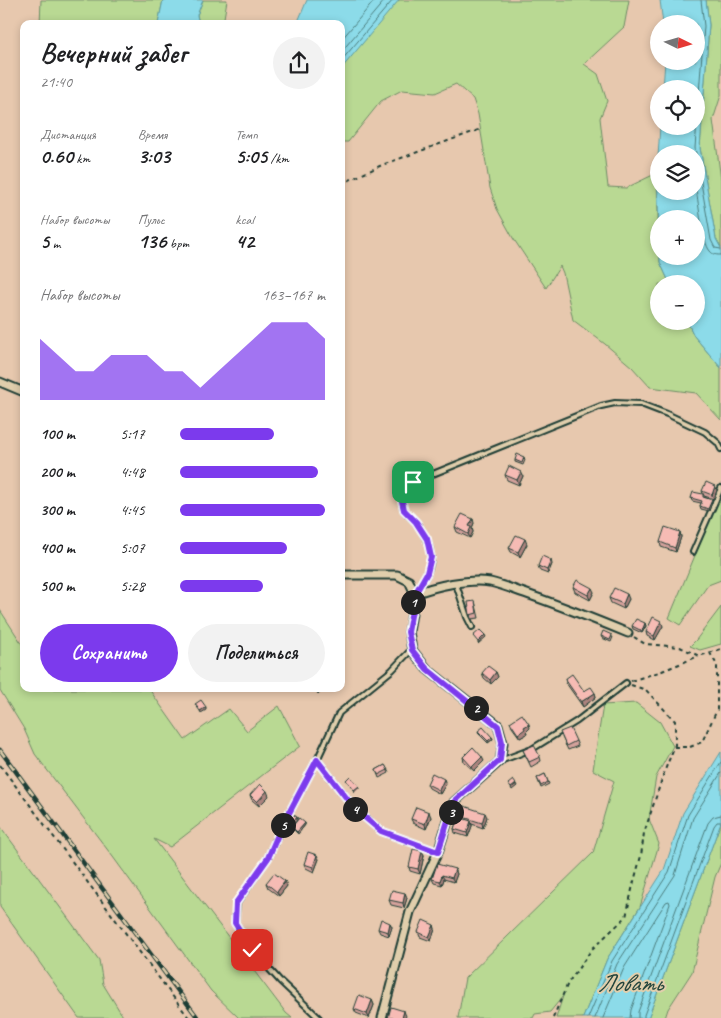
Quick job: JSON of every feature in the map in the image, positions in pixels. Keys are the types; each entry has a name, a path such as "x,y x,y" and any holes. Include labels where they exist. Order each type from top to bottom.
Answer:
{"street":[{"path":"0,382 20,390"},
{"path":"345,575 397,575 409,581 415,594 408,632 412,650 427,669 498,726 502,742 500,760 454,802 438,852 410,912 382,1018"},
{"path":"415,594 428,589 456,584 490,582 566,608 628,633"}],"lane":[{"path":"415,594 427,573 431,557 427,539 416,522 404,510 402,501 407,487 413,482 615,402 641,404 667,414 705,432 718,443 721,449"},
{"path":"693,552 721,488"},
{"path":"456,584 472,627"},
{"path":"319,1018 280,981 252,950 235,923 236,903 268,858 280,830 317,760 339,713 392,670 412,650"},
{"path":"500,760 532,749 577,721 626,683"},
{"path":"317,760 355,809 381,831 438,852"}],"path":[{"path":"345,182 382,164 481,129"},
{"path":"628,633 644,644 680,647 699,656"},
{"path":"626,683 721,649"},
{"path":"674,747 690,747 702,742 716,710 717,665 710,653"},
{"path":"553,1018 568,983 592,949 626,916 642,856 644,833 659,785 674,747 675,721 646,690 626,683"},
{"path":"0,765 189,1018"}],"green space":[{"path":"41,0 163,0 159,20 40,20"},
{"path":"203,0 227,0 224,20 198,20 197,15"},
{"path":"398,0 629,0 624,27 584,64 598,74 607,101 600,118 608,187 626,188 650,176 650,200 658,200 658,210 650,210 650,265 661,265 666,275 650,275 650,330 691,330 721,368 721,420 696,393 650,387 632,367 573,320 560,266 546,288 513,238 497,209 490,188 478,114 473,99 456,84 435,93 402,90 381,101 348,142 345,142 345,60"},
{"path":"706,0 721,0 721,95 713,120 721,180 721,248 716,239 705,176 705,145 700,145 701,135 705,135 705,80 709,25"},
{"path":"721,493 721,580 708,585 680,625 669,618"},
{"path":"721,607 721,644 700,650 690,646 696,640"},
{"path":"0,610 20,641 20,692 151,692 185,740 229,709 247,731 279,706 300,746 170,847 154,839 286,1013 292,1018 239,1018 211,991 35,754 24,729 0,690"},
{"path":"636,703 660,722 673,746 656,777 649,819 659,844 640,907 607,959 583,1018 556,1018 563,996 550,1012 535,1014 533,1018 458,1018 465,978 593,853 614,781 593,770 603,705"},
{"path":"721,822 721,863 715,877 692,972 668,1009 665,1018 648,1018"},
{"path":"0,826 99,960 103,984 124,1018 79,1018 0,907"}],"water":[{"path":"163,0 203,0 197,15 198,20 159,20"},
{"path":"307,0 399,0 345,64 345,20 299,20"},
{"path":"660,0 706,0 709,25 705,80 664,80 664,70 705,70 705,15 662,15"},
{"path":"659,135 701,135 700,145 659,145"},
{"path":"705,176 716,239 721,248 721,368 691,330 705,330 705,275 666,275 661,265 705,265 705,210 658,210 658,200 705,200"},
{"name":"Ловать","path":"721,752 721,822 648,1018 583,1018 607,959 664,870 683,813"}],"building":[{"path":"517,454 524,457 522,463 515,460"},
{"path":"509,466 521,472 517,480 505,475"},
{"path":"706,482 715,486 712,495 702,491"},
{"path":"693,492 703,494 703,497 712,500 708,509 700,506 702,501 691,498"},
{"path":"462,514 473,519 469,526 471,527 468,534 455,527"},
{"path":"665,527 680,532 675,548 660,542"},
{"path":"516,535 525,539 518,552 509,548"},
{"path":"542,556 551,560 547,570 538,566"},
{"path":"577,580 592,588 588,595 573,587"},
{"path":"614,588 627,594 623,604 609,598"},
{"path":"475,601 477,613 470,615 468,602"},
{"path":"653,617 661,621 654,636 646,632"},
{"path":"636,619 645,623 642,631 632,626"},
{"path":"480,630 485,635 478,642 473,636"},
{"path":"603,631 612,635 610,640 601,636"},
{"path":"488,666 496,672 490,680 482,673"},
{"path":"572,674 584,691 591,687 595,693 581,702 565,679"},
{"path":"201,700 206,707 200,711 195,704"},
{"path":"522,714 529,724 518,734 510,722"},
{"path":"483,727 492,737 488,741 478,731"},
{"path":"570,728 576,741 566,746 560,732"},
{"path":"534,745 540,757 529,762 523,750"},
{"path":"473,747 482,757 472,767 463,757"},
{"path":"385,765 388,770 378,775 376,770"},
{"path":"432,773 444,779 439,790 427,784"},
{"path":"545,774 548,782 541,786 537,778"},
{"path":"350,776 359,786 354,790 346,780"},
{"path":"513,780 516,784 511,788 508,784"},
{"path":"260,784 267,791 257,802 250,795"},
{"path":"461,805 485,813 482,823 457,815"},
{"path":"416,807 429,812 425,824 411,819"},
{"path":"292,814 297,817 290,826 286,823"},
{"path":"458,817 471,821 467,833 454,829"},
{"path":"299,818 305,823 297,832 292,827"},
{"path":"413,849 422,851 418,869 409,867"},
{"path":"308,852 317,855 313,867 304,864"},
{"path":"437,864 455,869 452,878 442,875 440,881 432,879"},
{"path":"274,873 285,881 277,892 266,883"},
{"path":"392,890 405,893 403,903 389,900"},
{"path":"381,919 390,923 388,932 378,929"},
{"path":"423,920 434,925 429,937 418,932"},
{"path":"359,995 372,1000 367,1014 354,1009"},
{"path":"391,1007 404,1011 402,1018 388,1018"}],"railway":[{"path":"0,750 198,1018"}],"route":[{"path":"252,950 235,923 236,903 268,858 280,830 317,760 355,809 381,831 438,852 454,802 500,760 502,742 498,726 427,669 412,650 408,632 415,594 427,573 431,557 427,539 416,522 404,510 402,501 407,487 413,482"}]}
